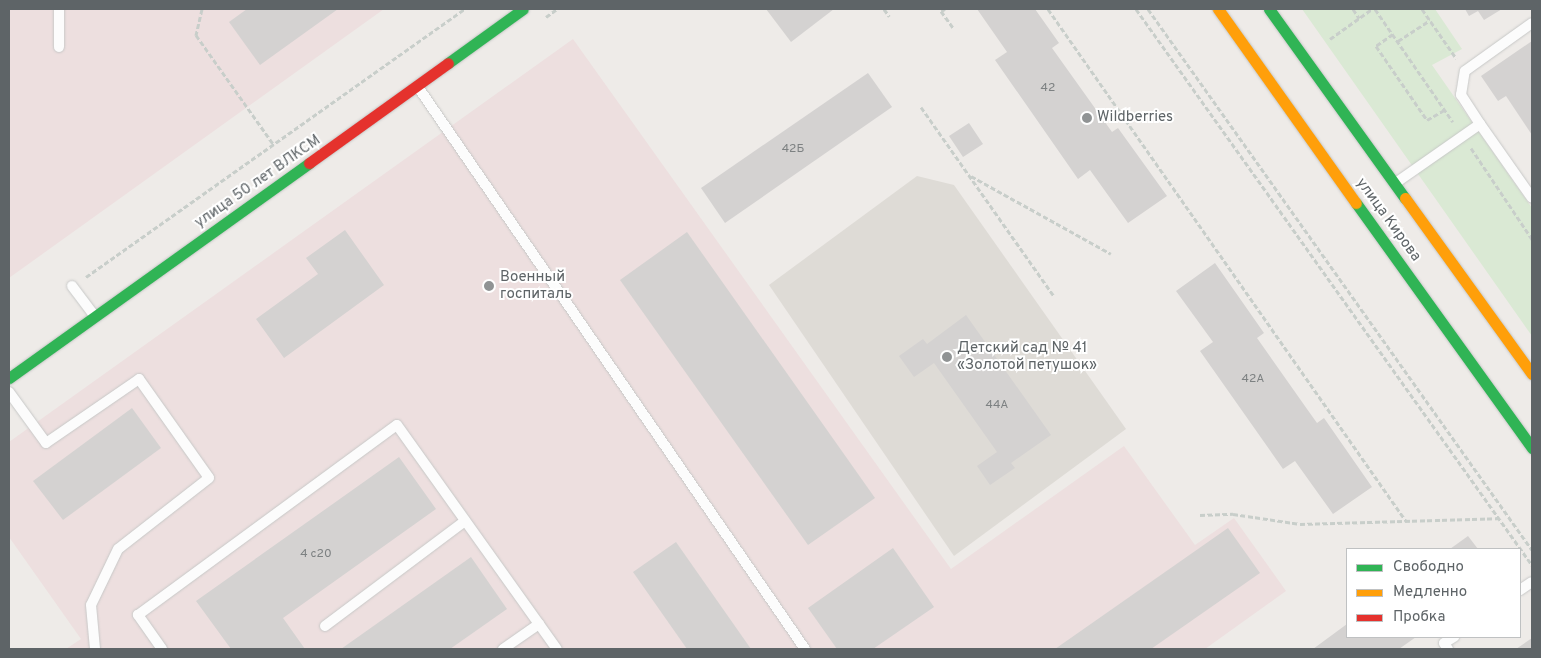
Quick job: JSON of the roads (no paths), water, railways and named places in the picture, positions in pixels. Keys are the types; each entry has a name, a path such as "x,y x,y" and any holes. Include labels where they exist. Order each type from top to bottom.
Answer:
{"main road":[{"name":"улица 50 лет ВЛКСМ","path":"9,378 418,87 523,9"},
{"name":"улица Кирова","path":"1218,9 1532,448"},
{"name":"улица Кирова","path":"1269,9 1397,182 1532,374"}],"lane":[{"path":"59,9 59,46"},
{"path":"1532,23 1465,71 1461,95 1532,198"},
{"path":"418,87 805,649"},
{"path":"1397,182 1480,124"},
{"path":"72,286 96,316"},
{"path":"9,392 46,443 139,379 209,478 118,549 91,605 96,649"},
{"path":"162,649 138,615 397,425 557,649"},
{"path":"325,626 466,521"},
{"path":"1521,589 1532,582"},
{"path":"503,649 539,624"},
{"path":"1448,649 1444,643 1452,638"}],"place":[{"name":"Wildberries","path":"1087,118"},
{"name":"Военный госпиталь","path":"489,286"},
{"name":"Детский сад № 41 «Золотой петушок»","path":"947,357"}]}
